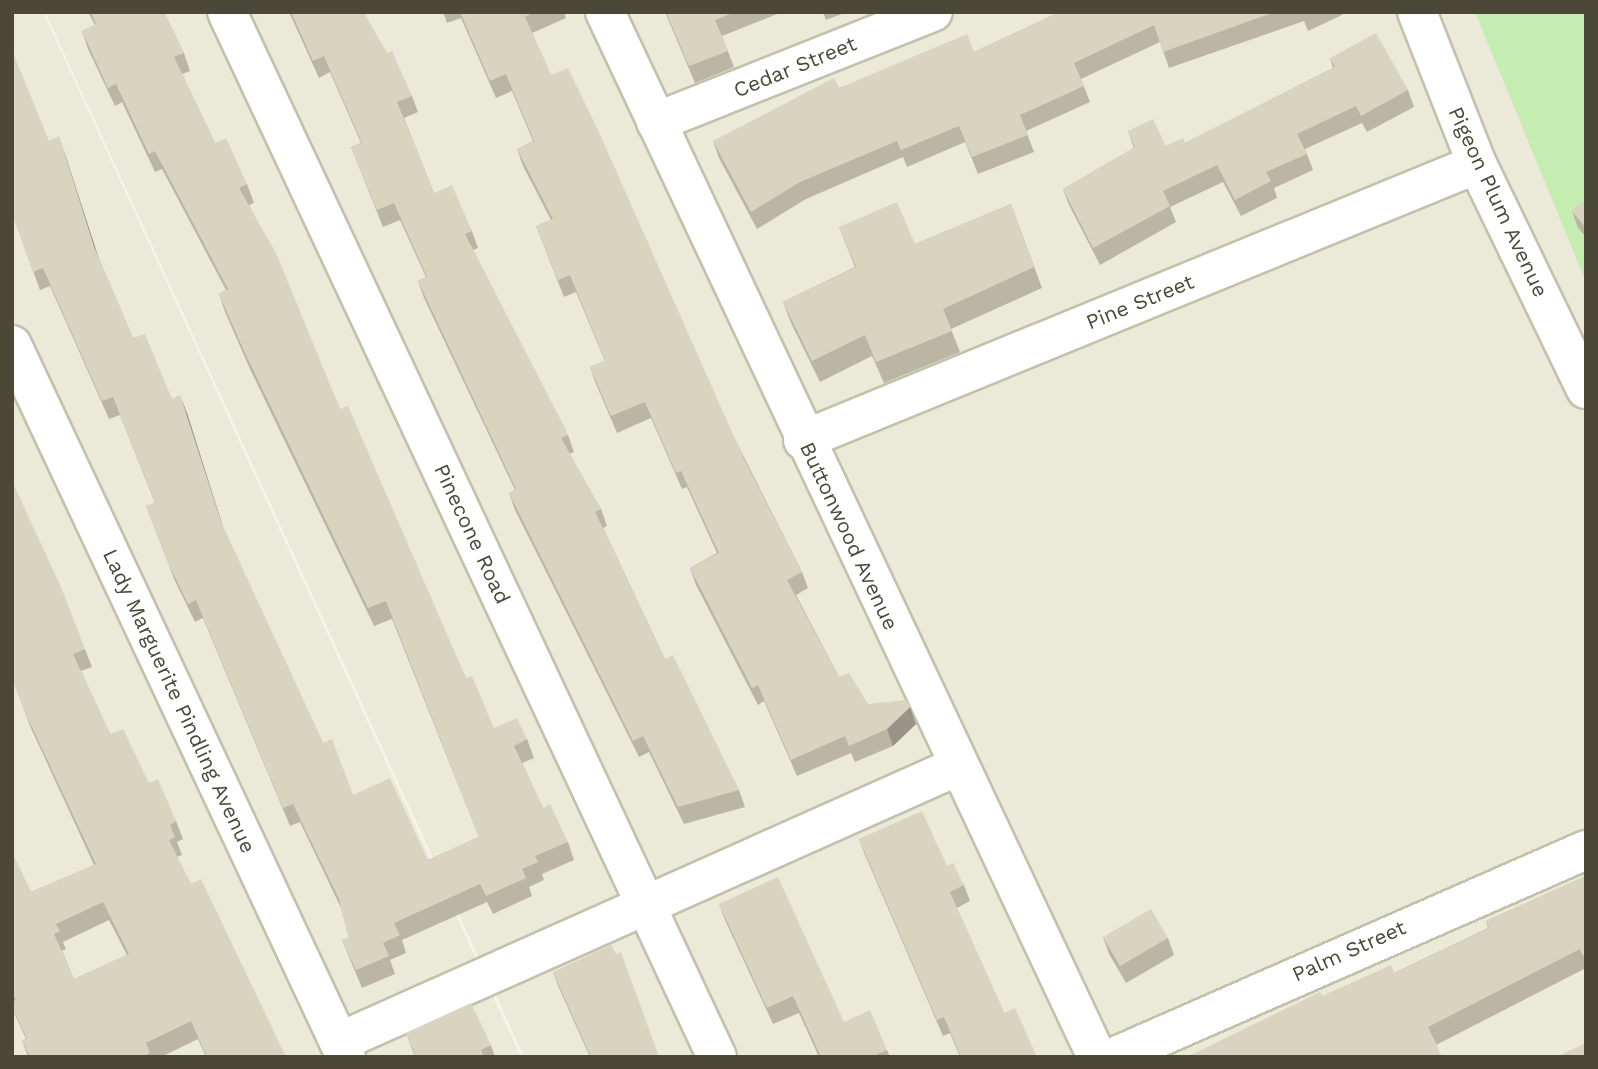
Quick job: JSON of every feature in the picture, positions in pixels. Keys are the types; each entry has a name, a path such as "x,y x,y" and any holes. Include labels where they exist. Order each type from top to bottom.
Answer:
{"street":[{"name":"Pinecone Road","path":"227,12 717,1057"},
{"name":"Buttonwood Avenue","path":"605,12 803,440 1097,1057"},
{"name":"Cedar Street","path":"656,122 933,12"},
{"name":"Pigeon Plum Avenue","path":"1417,12 1477,163 1586,389"},
{"name":"Pine Street","path":"803,440 1477,163"},
{"name":"Lady Marguerite Pindling Avenue","path":"12,345 343,1050"},
{"path":"343,1050 646,904 958,766"},
{"name":"Palm Street","path":"1114,1057 1586,850"}],"shaded area":[{"path":"12,12 43,12 521,1057 12,1057"},
{"path":"45,12 1586,12 1586,1057 524,1057"}],"green space":[{"path":"1475,12 1586,12 1586,282"}],"building":[{"path":"91,12 164,12 184,53 174,57 215,143 226,138 247,184 239,188 277,255 340,409 348,406 466,678 472,676 494,728 517,718 527,739 514,746 543,808 550,804 568,842 535,856 538,862 522,869 526,878 486,896 480,884 394,923 400,935 383,943 389,956 356,970 342,940 349,938 339,899 293,804 283,808 196,600 188,604 168,563 146,506 155,502 113,397 102,401 43,268 33,272 12,213 12,50 49,141 59,136 94,247 133,338 145,334 172,399 180,395 221,522 323,743 332,739 353,795 390,778 428,860 479,837 386,601 368,608 244,351 219,294 228,289 155,151 149,154 116,84 108,88 82,31 96,24"},
{"path":"291,12 363,12 387,53 392,51 412,96 397,102 434,193 452,185 472,231 465,234 568,435 561,438 601,509 595,512 665,659 673,655 739,790 678,807 643,736 633,741 509,493 516,489 418,281 427,277 394,203 377,210 351,147 362,143 324,56 313,61"},
{"path":"460,12 535,12 525,17 551,75 568,68 598,130 744,459 802,572 787,580 839,677 849,673 868,704 907,700 910,707 887,729 849,746 845,736 791,760 758,685 752,688 690,568 719,553 681,471 676,473 645,402 611,416 590,367 605,360 570,275 558,280 536,226 553,219 517,149 534,141 506,74 490,81"},
{"path":"666,12 735,12 715,20 728,51 689,66"},
{"path":"1060,12 1275,12 1163,52 1154,25 1074,63 1084,86 1020,115 1028,135 972,157 959,126 901,150 897,141 800,182 751,212 713,141 834,78 839,88 967,34 974,52"},
{"path":"1376,33 1408,90 1361,116 1356,106 1297,134 1307,154 1266,172 1271,181 1235,200 1217,165 1163,191 1170,206 1093,248 1063,189 1135,147 1128,131 1153,119 1166,146 1183,138 1185,143 1335,67 1330,58"},
{"path":"1586,200 1586,228 1572,211"},
{"path":"897,202 915,244 1011,204 1034,267 943,309 952,331 876,362 865,335 812,361 783,302 856,267 839,227"},
{"path":"12,481 61,587 85,649 73,654 110,734 123,729 149,783 158,779 176,821 170,825 175,837 169,840 191,884 201,879 286,1057 207,1057 191,1021 146,1043 150,1053 142,1057 30,1057 22,1041 27,1039 12,1007 12,1002 16,1000 12,992 12,853 31,892 96,864 23,708 12,677","holes":["103,902 129,954 74,979 54,934 60,931 56,924"]},
{"path":"922,811 947,866 953,863 964,885 950,892 1004,1013 1015,1008 1037,1057 961,1057 944,1017 937,1020 859,839"},
{"path":"1586,876 1586,955 1583,956 1580,949 1428,1027 1442,1057 1187,1057 1320,992 1322,996 1391,965 1394,973 1489,928 1486,921"},
{"path":"778,877 844,1022 870,1010 887,1050 872,1057 821,1057 793,996 767,1008 719,904"},
{"path":"1151,909 1168,938 1120,966 1103,937"},
{"path":"611,945 616,954 621,952 659,1057 591,1057 553,972"},
{"path":"471,1003 491,1045 481,1050 484,1057 416,1057 406,1033"},
{"path":"1586,1043 1586,1057 1556,1057"}]}
